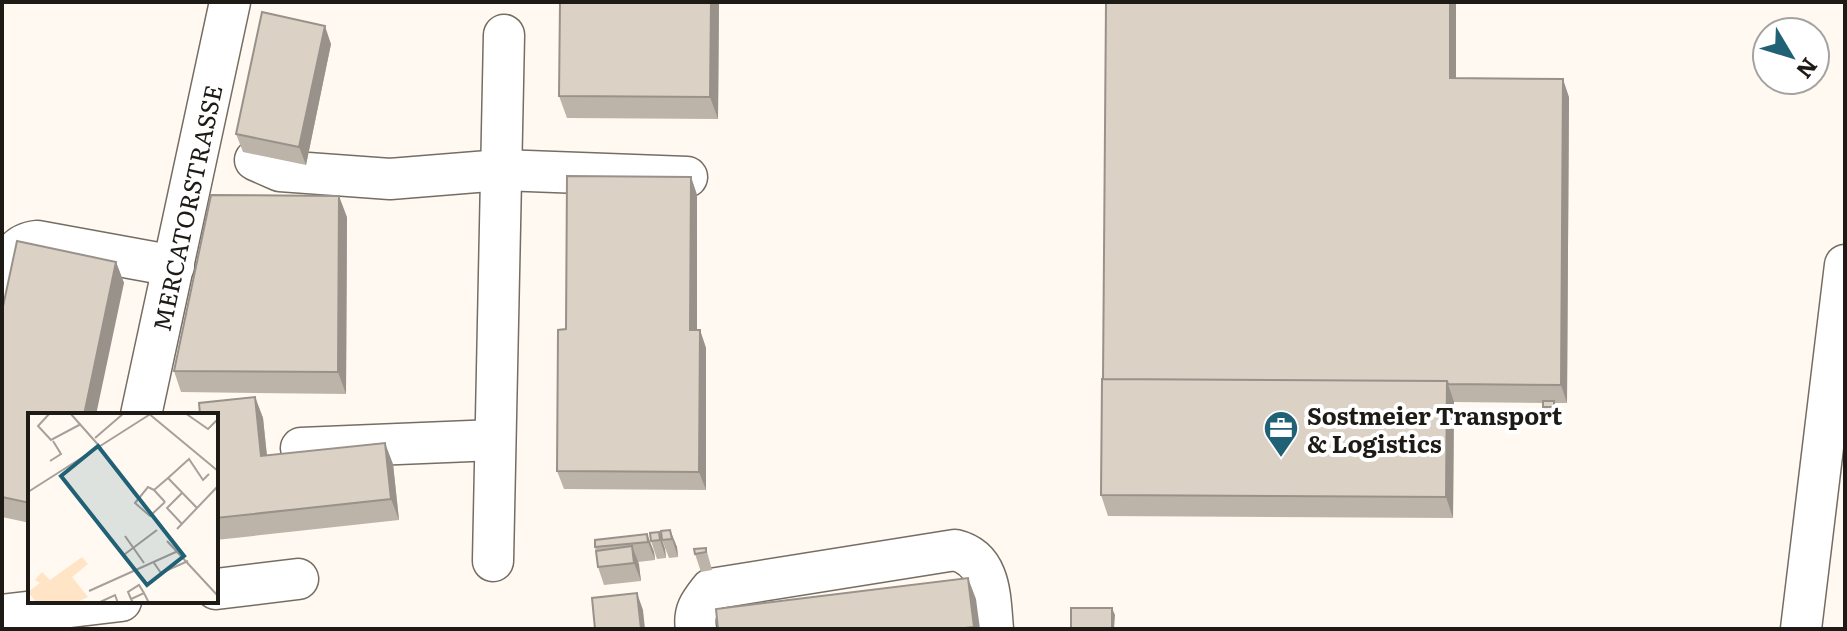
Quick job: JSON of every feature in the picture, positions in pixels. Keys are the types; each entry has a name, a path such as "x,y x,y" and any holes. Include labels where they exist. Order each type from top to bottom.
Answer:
{"street":[{"name":"MERCATORSTRASSE","path":"141,413 230,2"},
{"path":"493,561 504,35"},
{"path":"255,160 280,171 390,179 501,170 687,177"},
{"path":"2,289 16,249 24,242 37,241 174,266"},
{"path":"1801,629 1845,265"},
{"path":"301,448 495,440"},
{"path":"696,629 694,617 698,606 711,589 955,550 972,558 984,571 993,629"},
{"path":"218,589 298,579"},
{"path":"2,615 98,603"}],"building":[{"path":"560,2 711,2 710,97 559,96"},
{"path":"1106,2 1450,2 1450,78 1563,79 1561,385 1448,384 1447,381 1103,379"},
{"path":"262,12 325,26 299,147 236,134"},
{"path":"567,176 691,177 690,330 700,330 699,472 557,471 558,330 566,329"},
{"path":"211,195 339,196 338,372 174,371"},
{"path":"17,241 116,262 84,413 28,413 28,503 2,497 2,311"},
{"name":"Sostmeier Transport & Logistics","path":"1102,379 1447,381 1446,497 1101,495"},
{"path":"255,397 261,456 385,443 391,499 218,518 218,413 200,413 199,403"},
{"path":"1543,401 1554,401 1554,407 1543,407"},
{"path":"670,530 672,539 662,540 661,531"},
{"path":"659,532 660,540 651,541 650,533"},
{"path":"647,534 648,542 595,547 595,540"},
{"path":"632,546 634,563 598,567 596,551"},
{"path":"706,548 706,552 695,554 694,549"},
{"path":"968,578 974,627 718,629 716,609"},
{"path":"637,593 641,629 595,629 592,598"},
{"path":"1071,608 1112,608 1112,629 1071,628"}],"place":[{"name":"Sostmeier Transport & Logistics","path":"1281,459"}]}
